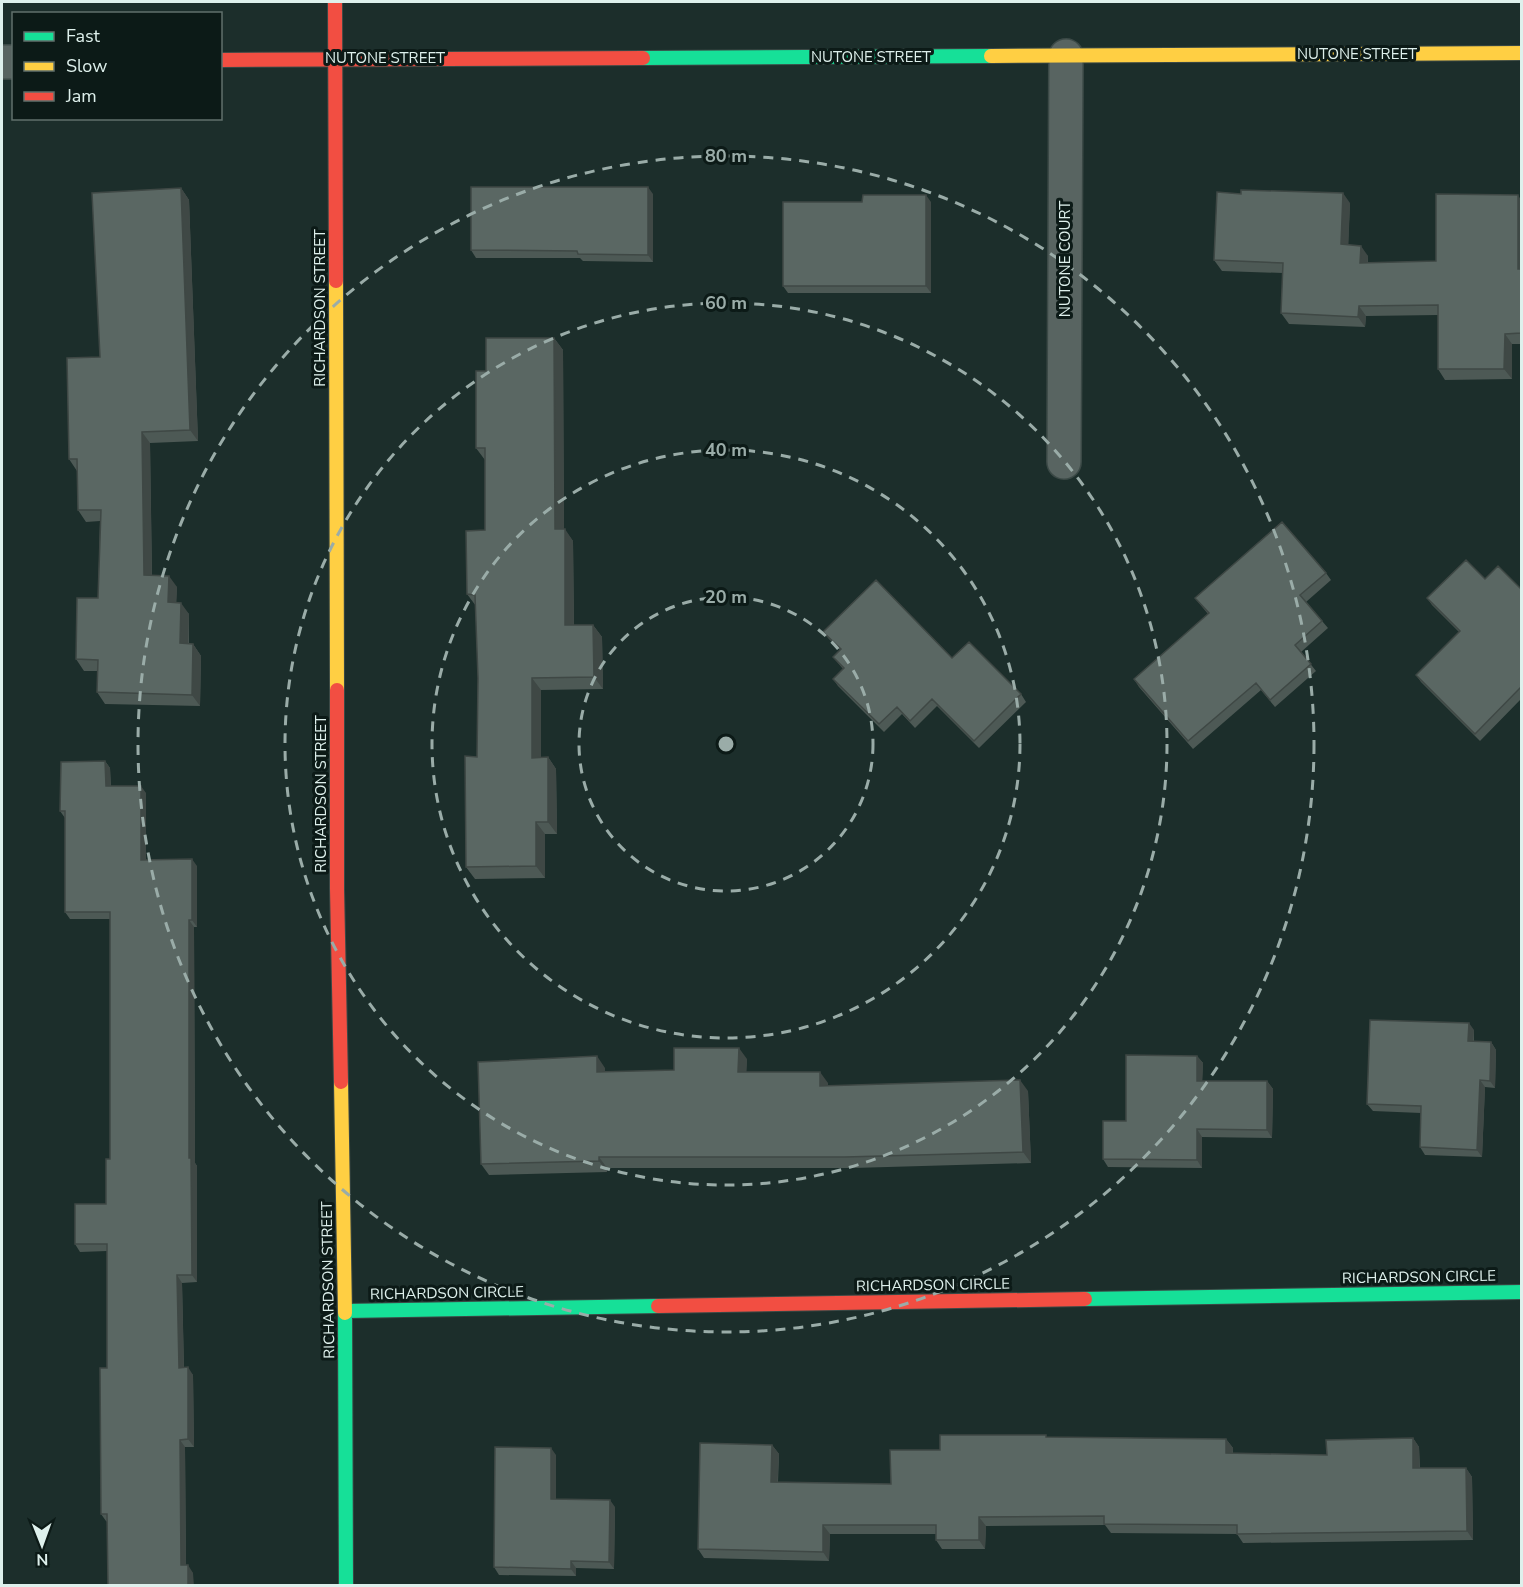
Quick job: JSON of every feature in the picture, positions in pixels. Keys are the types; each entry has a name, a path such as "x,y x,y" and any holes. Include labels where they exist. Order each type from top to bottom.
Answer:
{"street":[{"name":"RICHARDSON STREET","path":"335,2 338,889 345,1311 346,1586"},
{"name":"NUTONE STREET","path":"222,60 1521,53"},
{"name":"NUTONE COURT","path":"1064,462 1066,56"},
{"name":"RICHARDSON CIRCLE","path":"345,1311 1521,1292"}],"building":[{"path":"471,187 648,187 648,255 578,254 577,251 471,250"},
{"path":"181,188 190,430 142,432 144,575 169,576 168,602 181,603 180,643 193,644 192,695 97,692 98,660 76,659 77,598 98,598 101,510 78,510 77,459 69,459 67,358 100,357 92,193"},
{"path":"1241,190 1343,193 1341,244 1361,246 1360,263 1436,261 1436,194 1518,195 1521,333 1505,334 1504,369 1438,369 1438,305 1359,306 1358,317 1281,313 1283,263 1214,260 1217,192 1241,194"},
{"path":"863,195 926,195 926,286 783,286 783,202 862,202"},
{"path":"486,338 554,338 555,529 565,529 565,625 593,625 594,677 532,678 532,758 548,757 548,822 536,822 536,866 466,867 465,756 477,757 478,678 475,595 467,594 466,531 485,530 485,448 476,448 476,371 486,371"},
{"path":"1282,522 1326,573 1300,595 1322,621 1295,645 1311,664 1270,700 1256,683 1188,741 1134,679 1209,613 1195,598"},
{"path":"1466,560 1485,579 1498,566 1521,589 1521,687 1475,734 1416,675 1460,631 1427,598"},
{"path":"876,580 952,658 969,642 1021,694 974,741 932,699 910,721 897,707 879,724 833,679 844,668 833,657 841,649 823,632"},
{"path":"105,761 106,786 141,786 141,860 192,859 192,920 189,920 189,1158 191,1158 192,1275 177,1275 179,1368 188,1367 188,1439 180,1440 181,1565 188,1565 188,1586 108,1586 107,1514 101,1514 100,1368 107,1368 107,1244 75,1244 75,1204 106,1204 106,1159 110,1159 110,912 65,912 65,811 60,811 61,762"},
{"path":"1370,1020 1469,1023 1468,1041 1491,1042 1490,1081 1480,1080 1477,1150 1420,1147 1421,1106 1367,1104"},
{"path":"674,1048 739,1048 738,1072 820,1072 820,1086 1020,1080 1023,1152 845,1157 599,1157 599,1161 481,1164 478,1062 597,1056 597,1072 674,1070"},
{"path":"1126,1055 1197,1056 1197,1081 1267,1081 1267,1130 1197,1129 1197,1160 1103,1159 1103,1121 1126,1121"},
{"path":"940,1435 1226,1439 1226,1453 1327,1455 1326,1440 1413,1438 1413,1468 1466,1468 1467,1531 1237,1534 1237,1525 1104,1524 1104,1516 979,1517 979,1540 936,1540 936,1525 823,1525 823,1552 698,1549 700,1443 772,1445 771,1482 891,1484 890,1450 940,1450"},
{"path":"495,1447 551,1448 551,1499 610,1500 609,1562 571,1561 571,1569 494,1567"}],"traffic: fast":[{"path":"643,58 991,56"},
{"path":"1085,1299 1522,1292"},
{"path":"345,1311 658,1306"},
{"path":"345,1313 346,1586"}],"traffic: slow":[{"path":"991,56 1522,53"},
{"path":"336,281 337,690"},
{"path":"341,1082 345,1313"}],"traffic: jam":[{"path":"335,2 336,281"},
{"path":"222,60 643,58"},
{"path":"337,690 337,889 341,1082"},
{"path":"658,1306 1085,1299"}]}
